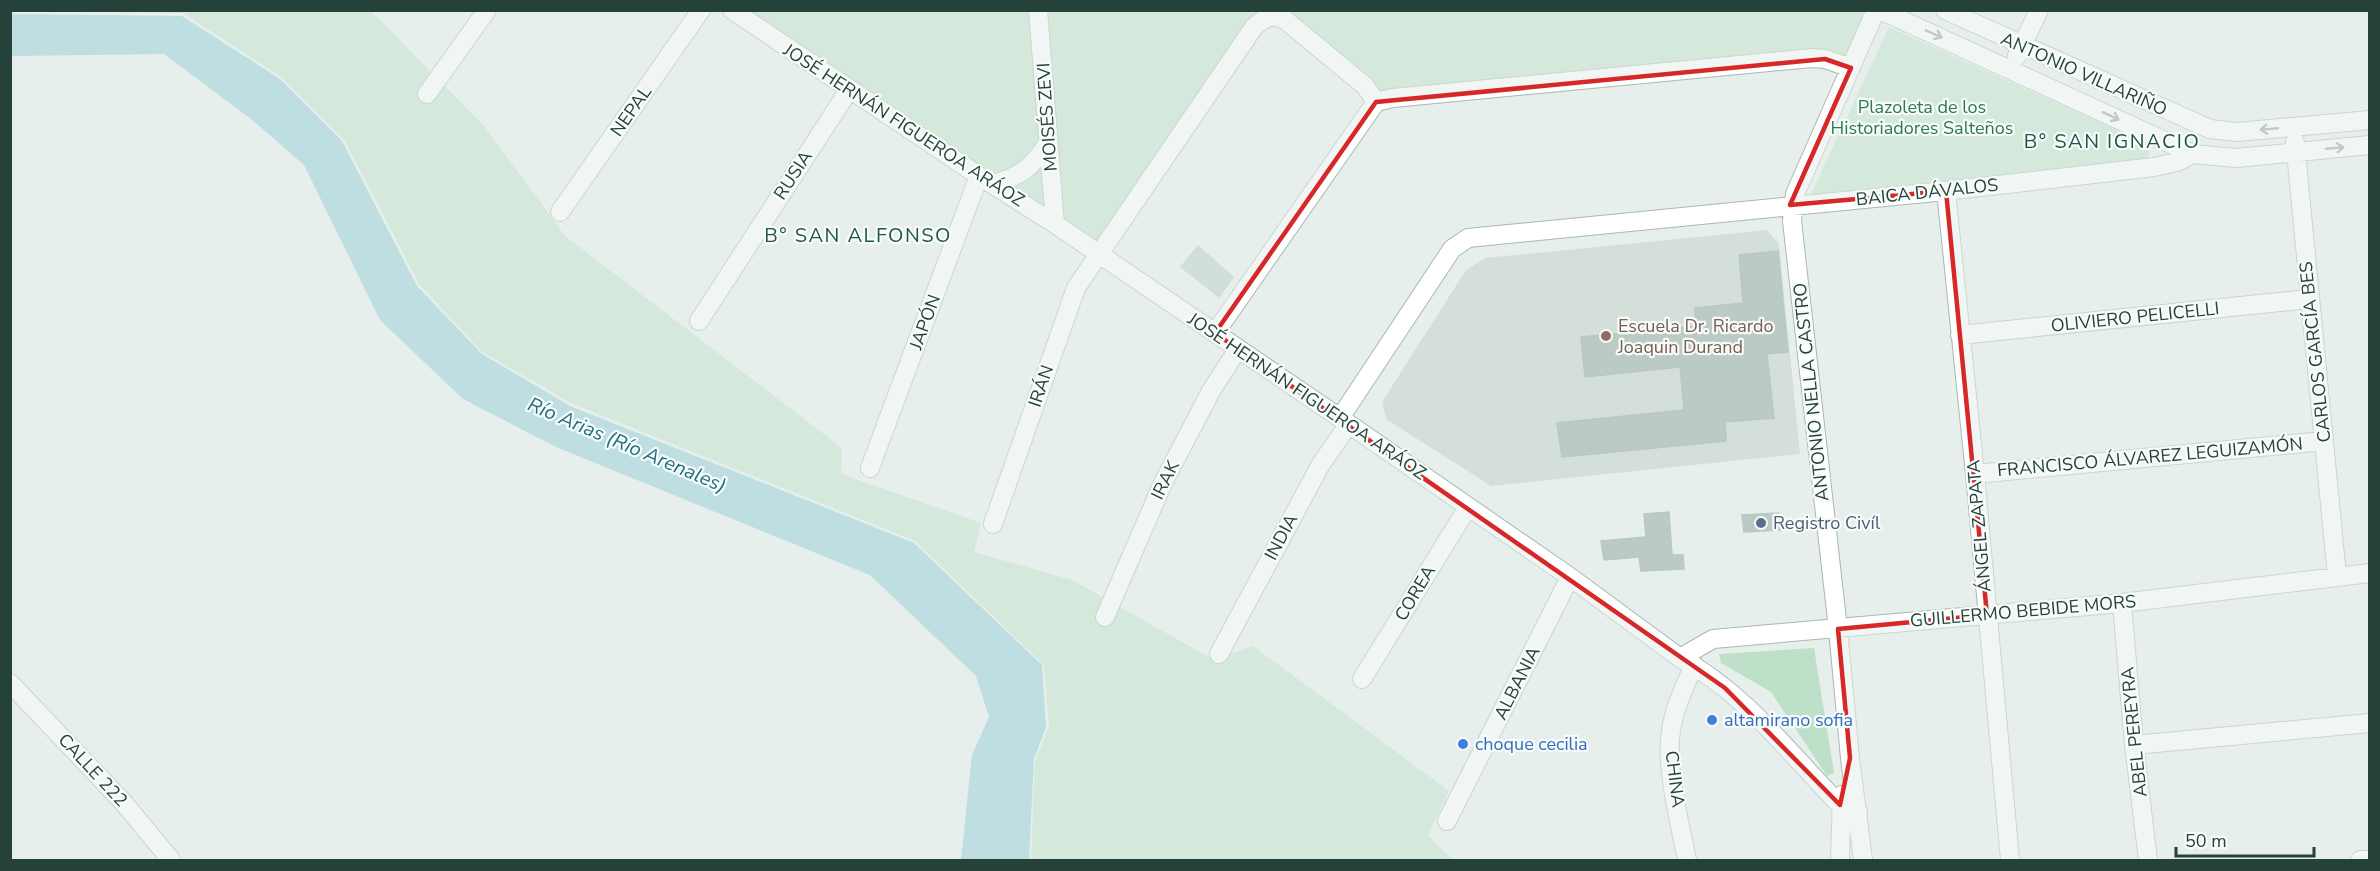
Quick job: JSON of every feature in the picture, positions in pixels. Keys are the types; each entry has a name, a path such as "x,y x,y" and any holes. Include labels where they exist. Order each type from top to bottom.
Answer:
{"street":[{"path":"427,94 487,10"},
{"name":"NEPAL","path":"561,212 701,10"},
{"name":"JOSÉ HERNÁN FIGUEROA ARÁOZ","path":"732,10 849,90 1100,254 1345,421 1725,688 1840,805 1858,812"},
{"name":"MOISÉS ZEVI","path":"1038,10 1055,224"},
{"path":"1792,205 1878,10"},
{"name":"ANTONIO VILLARIÑO","path":"1878,10 2193,154"},
{"name":"ANTONIO VILLARIÑO","path":"1945,10 2210,129 2237,132 2370,120"},
{"path":"2010,69 2039,10"},
{"name":"IRÁN","path":"993,524 1076,288 1254,27 1263,19 1274,15 1284,19 1365,86 1376,102"},
{"path":"1215,333 1376,102 1405,97 1812,58 1825,59 1851,68"},
{"name":"RUSIA","path":"699,321 849,90"},
{"name":"CARLOS GARCÍA BES","path":"2293,128 2337,576"},
{"path":"986,180 1015,177 1027,170 1048,143"},
{"name":"BAICA DÁVALOS","path":"1481,236 1946,191 2154,167 2177,162 2193,154 2236,158 2370,145"},
{"name":"JAPÓN","path":"870,468 986,180"},
{"name":"ÁNGEL ZAPATA","path":"1946,191 1975,474 2010,861"},
{"name":"ANTONIO NELLA CASTRO","path":"1792,205 1850,758 1863,861"},
{"name":"INDIA","path":"1219,654 1345,421 1452,249 1461,241 1481,236"},
{"name":"OLIVIERO PELICELLI","path":"1960,335 2309,299"},
{"name":"IRAK","path":"1105,617 1163,483 1211,392 1238,349"},
{"name":"FRANCISCO ÁLVAREZ LEGUIZAMÓN","path":"1975,474 2324,441"},
{"name":"COREA","path":"1362,680 1468,507"},
{"name":"GUILLERMO BEBIDE MORS","path":"1687,662 1696,647 1713,639 2122,603 2370,573"},
{"name":"ALBANIA","path":"1447,821 1570,578"},
{"name":"ABEL PEREYRA","path":"2122,603 2134,745 2148,861"},
{"name":"CHINA","path":"1687,662 1670,743 1671,763 1687,861"},
{"name":"CALLE 222","path":"10,683 123,802 171,861"},
{"path":"2134,745 2370,723"},
{"name":"ANTONIO NELLA CASTRO","path":"1840,861 1840,805 1850,758"},
{"path":"2360,861 2370,860"}],"highlighted area":[{"path":"1825,59 1851,68 1790,205 1946,191 1987,615 1838,629 1850,758 1840,805 1725,688 1215,333 1376,102"}],"shaded area":[{"name":"Escuela Dr. Ricardo Joaquin Durand","path":"1767,230 1779,244 1800,454 1491,486 1386,419 1382,402 1466,270 1485,258"}],"green space":[{"path":"59,11 371,11 483,125 565,236 842,448 841,474 981,523 974,552 1072,580 1214,660 1253,646 1449,791 1428,836 1453,860 1031,860 1035,761 1049,727 1044,665 915,541 571,403 482,352 419,284 345,141 281,77 183,13"},
{"name":"Plazoleta de los Historiadores Salteños","path":"733,11 1876,11 1851,68 1812,58 1376,102 1274,16 1100,254"},
{"name":"Plazoleta de los Historiadores Salteños","path":"1889,27 2151,146 2147,161 1810,196"},
{"path":"1814,648 1834,773 1827,776 1771,692 1721,663 1719,654"}],"water":[{"name":"Río Arias (Río Arenales)","path":"11,14 182,16 280,79 342,141 417,286 482,354 570,406 914,543 1042,665 1046,727 1034,759 1029,860 961,860 972,755 989,717 976,676 870,575 556,447 463,399 380,320 304,165 251,119 164,54 11,56"}],"building":[{"path":"1198,246 1233,277 1219,297 1181,267"},
{"path":"1778,251 1788,352 1767,354 1774,418 1725,422 1726,441 1562,457 1557,423 1684,410 1680,367 1585,377 1581,337 1696,326 1695,308 1743,303 1739,255"},
{"path":"1669,512 1672,555 1683,555 1684,569 1641,571 1639,557 1604,560 1601,541 1646,537 1644,514"},
{"name":"Registro Civíl","path":"1779,513 1781,530 1744,532 1742,515"}],"place":[{"name":"Escuela Dr. Ricardo Joaquin Durand","path":"1606,336"},
{"name":"Registro Civíl","path":"1761,523"},
{"name":"altamirano sofia","path":"1712,720"},
{"name":"choque cecilia","path":"1463,744"}],"district":[{"name":"B° SAN IGNACIO","path":"2112,141"},
{"name":"B° SAN ALFONSO","path":"858,235"}]}
